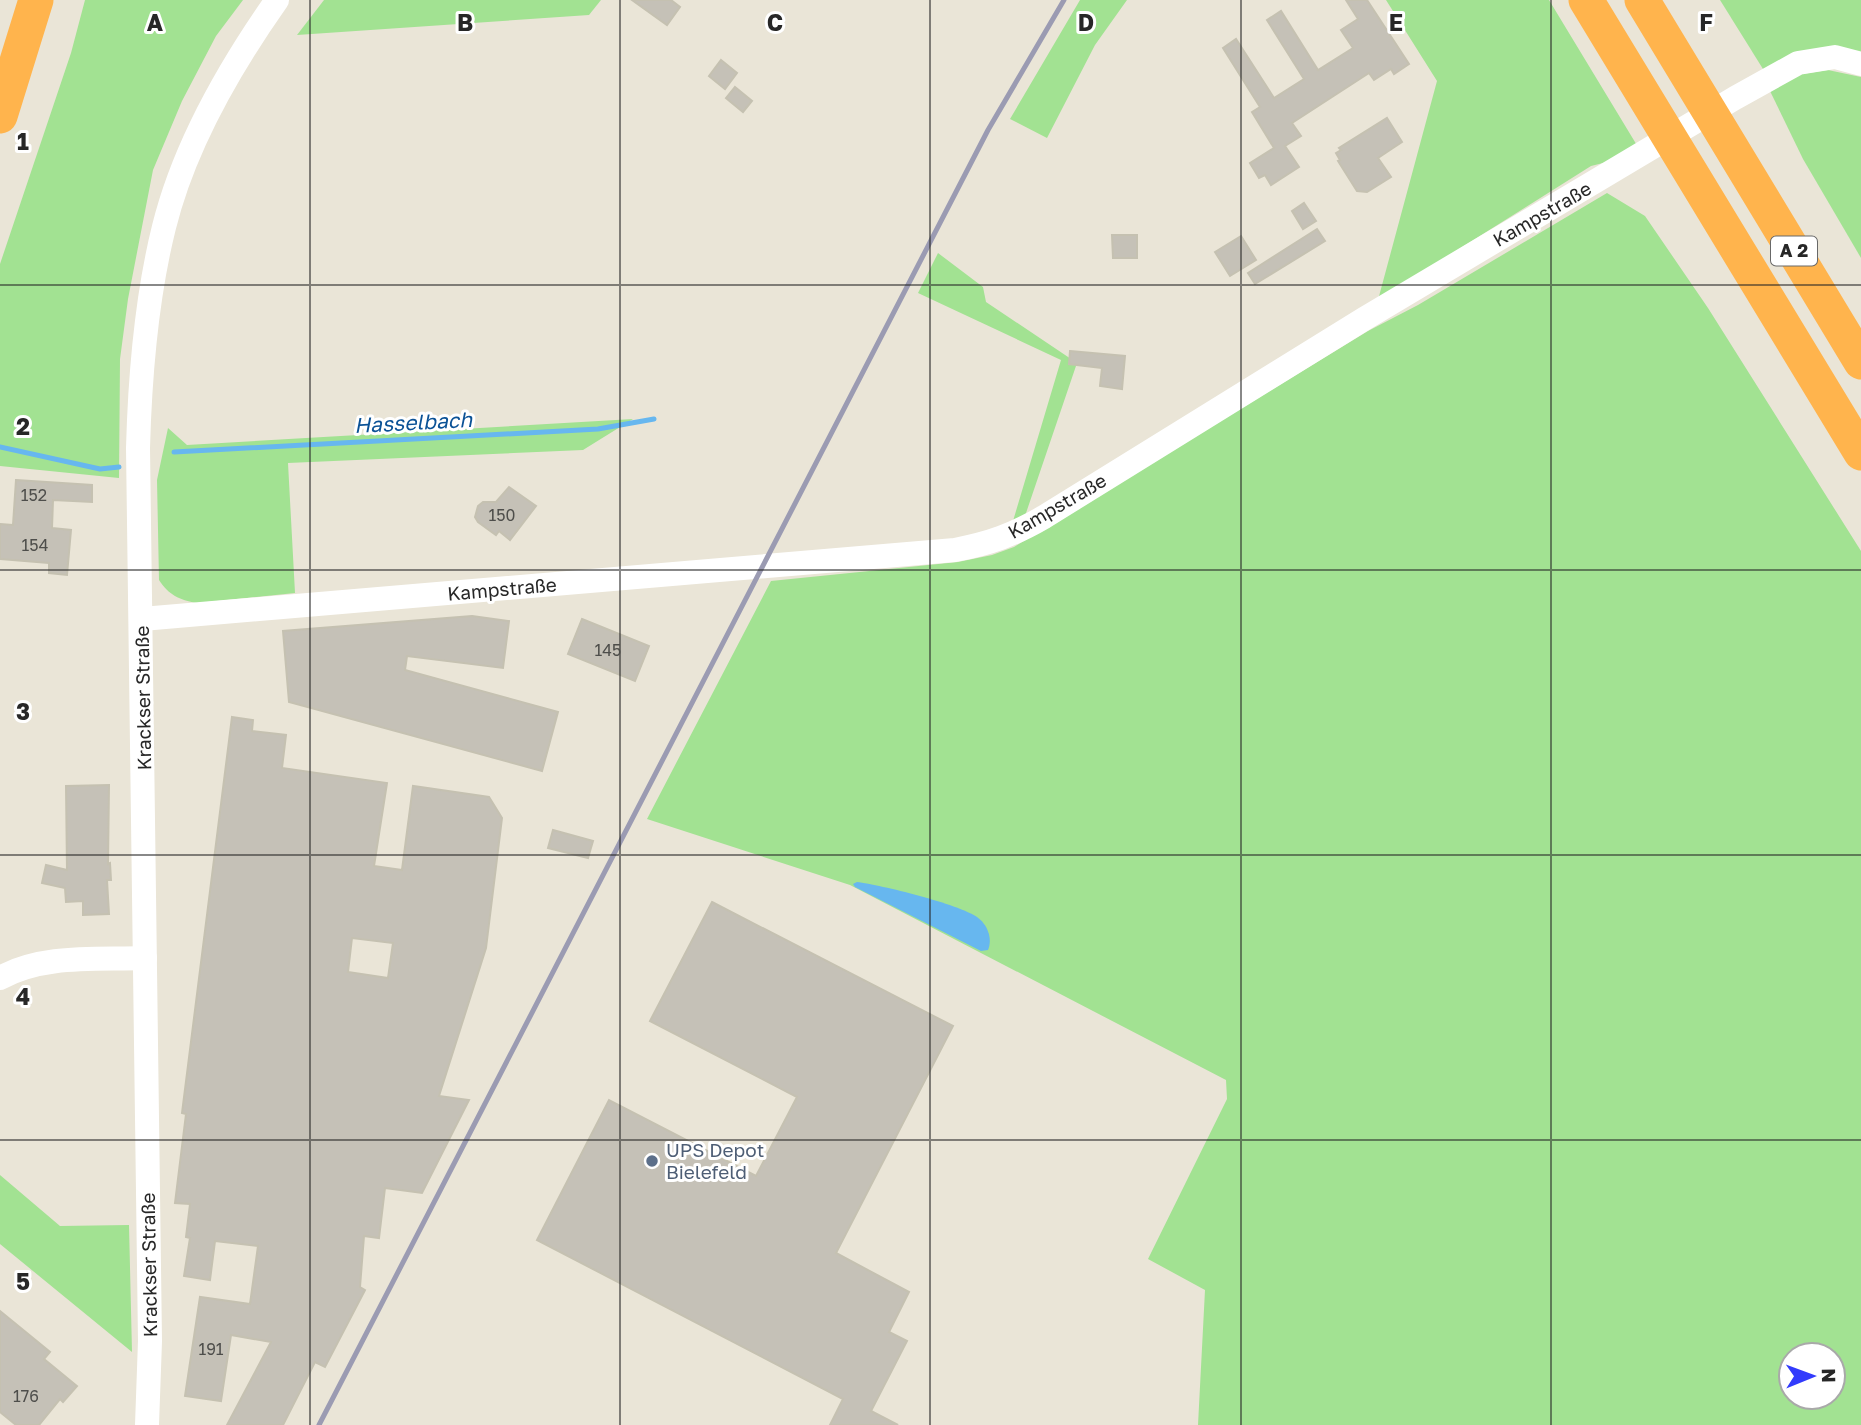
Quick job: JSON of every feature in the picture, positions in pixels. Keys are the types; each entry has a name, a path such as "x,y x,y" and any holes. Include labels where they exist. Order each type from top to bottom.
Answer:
{"highway":[{"path":"0,117 36,0"},
{"name":"A 2","path":"1586,0 1861,453"},
{"name":"A 2","path":"1642,0 1861,362"}],"street":[{"name":"Krackser Straße","path":"147,1425 150,1354 138,448 140,392 152,281 165,224 203,124 229,75 277,0"},
{"name":"Kampstraße","path":"142,619 942,551 988,544 1017,532 1044,516 1364,318 1735,97 1798,63 1835,57 1861,64"},
{"path":"0,978 24,967 51,961 145,958"}],"green space":[{"path":"85,0 243,0 216,36 182,101 153,170 128,299 120,359 119,478 0,466 0,264 71,53"},
{"path":"324,0 601,0 589,15 297,35"},
{"path":"1080,0 1127,0 1095,45 1047,138 1010,119"},
{"path":"1386,0 1549,0 1638,147 1619,159 1591,166 1378,300 1437,81"},
{"path":"1720,0 1861,0 1861,55 1763,69"},
{"path":"1828,70 1861,77 1861,258 1803,159 1770,91 1796,75"},
{"path":"1607,193 1645,216 1708,308 1861,551 1861,1425 1198,1425 1205,1290 1148,1259 1227,1099 1226,1080 850,885 647,819 771,581 958,562 1014,547 1368,331 1418,305"},
{"path":"938,253 983,287 986,302 1077,363 1025,516 1013,521 1061,360 918,293"},
{"path":"633,419 583,450 288,463 295,593 197,603 175,596 159,580 157,480 168,428 187,445"},
{"path":"0,1175 60,1226 129,1225 132,1352 0,1244"}],"water":[{"path":"857,882 954,906 977,917 986,927 989,936 988,950 981,951 855,887 853,884"}],"building":[{"path":"632,0 671,0 680,7 667,25"},
{"path":"1346,0 1367,0 1409,64 1394,74 1391,69 1374,80 1369,73 1292,123 1301,136 1285,146 1299,167 1271,185 1265,175 1259,178 1250,163 1274,148 1252,112 1260,107 1223,48 1236,39 1274,98 1304,79 1267,20 1281,11 1318,70 1353,48 1341,30 1358,19"},
{"path":"721,60 737,73 725,89 709,76"},
{"path":"735,87 752,101 743,112 726,98"},
{"path":"1387,118 1402,142 1378,158 1391,177 1367,192 1357,191 1338,161 1340,160 1336,153 1341,150 1339,148"},
{"path":"1304,203 1316,221 1303,229 1292,211"},
{"path":"1317,229 1325,241 1255,284 1248,273"},
{"path":"1112,235 1137,235 1137,258 1113,258"},
{"path":"1241,236 1256,260 1230,276 1215,252"},
{"path":"1070,351 1125,356 1122,389 1100,386 1102,368 1069,364"},
{"path":"16,480 92,485 92,502 53,500 52,528 71,530 67,575 49,573 49,563 0,559 0,524 13,525"},
{"path":"509,487 536,506 510,540 499,531 496,535 475,517 478,506 483,502 496,502"},
{"path":"472,616 509,621 503,668 407,656 405,670 558,712 542,771 289,702 283,631"},
{"path":"582,619 649,646 635,681 568,654"},
{"path":"232,717 253,720 252,731 286,735 282,768 387,783 374,866 402,870 413,786 489,797 502,818 486,948 439,1096 469,1100 422,1193 385,1188 379,1238 364,1236 360,1287 365,1290 325,1367 315,1362 283,1425 227,1425 271,1342 231,1335 221,1401 185,1396 200,1297 250,1304 258,1246 215,1241 210,1280 184,1276 190,1238 186,1237 190,1204 175,1203 186,1114 182,1113","holes":["352,938 393,943 388,978 348,972"]},
{"path":"109,785 109,914 83,915 83,901 66,902 65,888 42,883 46,865 67,870 66,786"},
{"path":"553,830 593,841 588,858 548,848"},
{"name":"UPS Depot Bielefeld","path":"712,902 953,1026 836,1253 909,1292 889,1332 907,1341 871,1411 898,1425 830,1425 843,1399 537,1240 609,1100 756,1176 797,1097 650,1021"},
{"path":"0,1311 50,1352 44,1359 77,1386 63,1402 60,1399 39,1425 16,1425 0,1412"}],"waterway":[{"name":"Hasselbach","path":"174,452 598,429 654,419"},
{"path":"0,447 100,469 119,467"}],"railway":[{"path":"319,1425 988,130 1064,0"}],"place":[{"name":"UPS Depot Bielefeld","path":"652,1161"}]}
